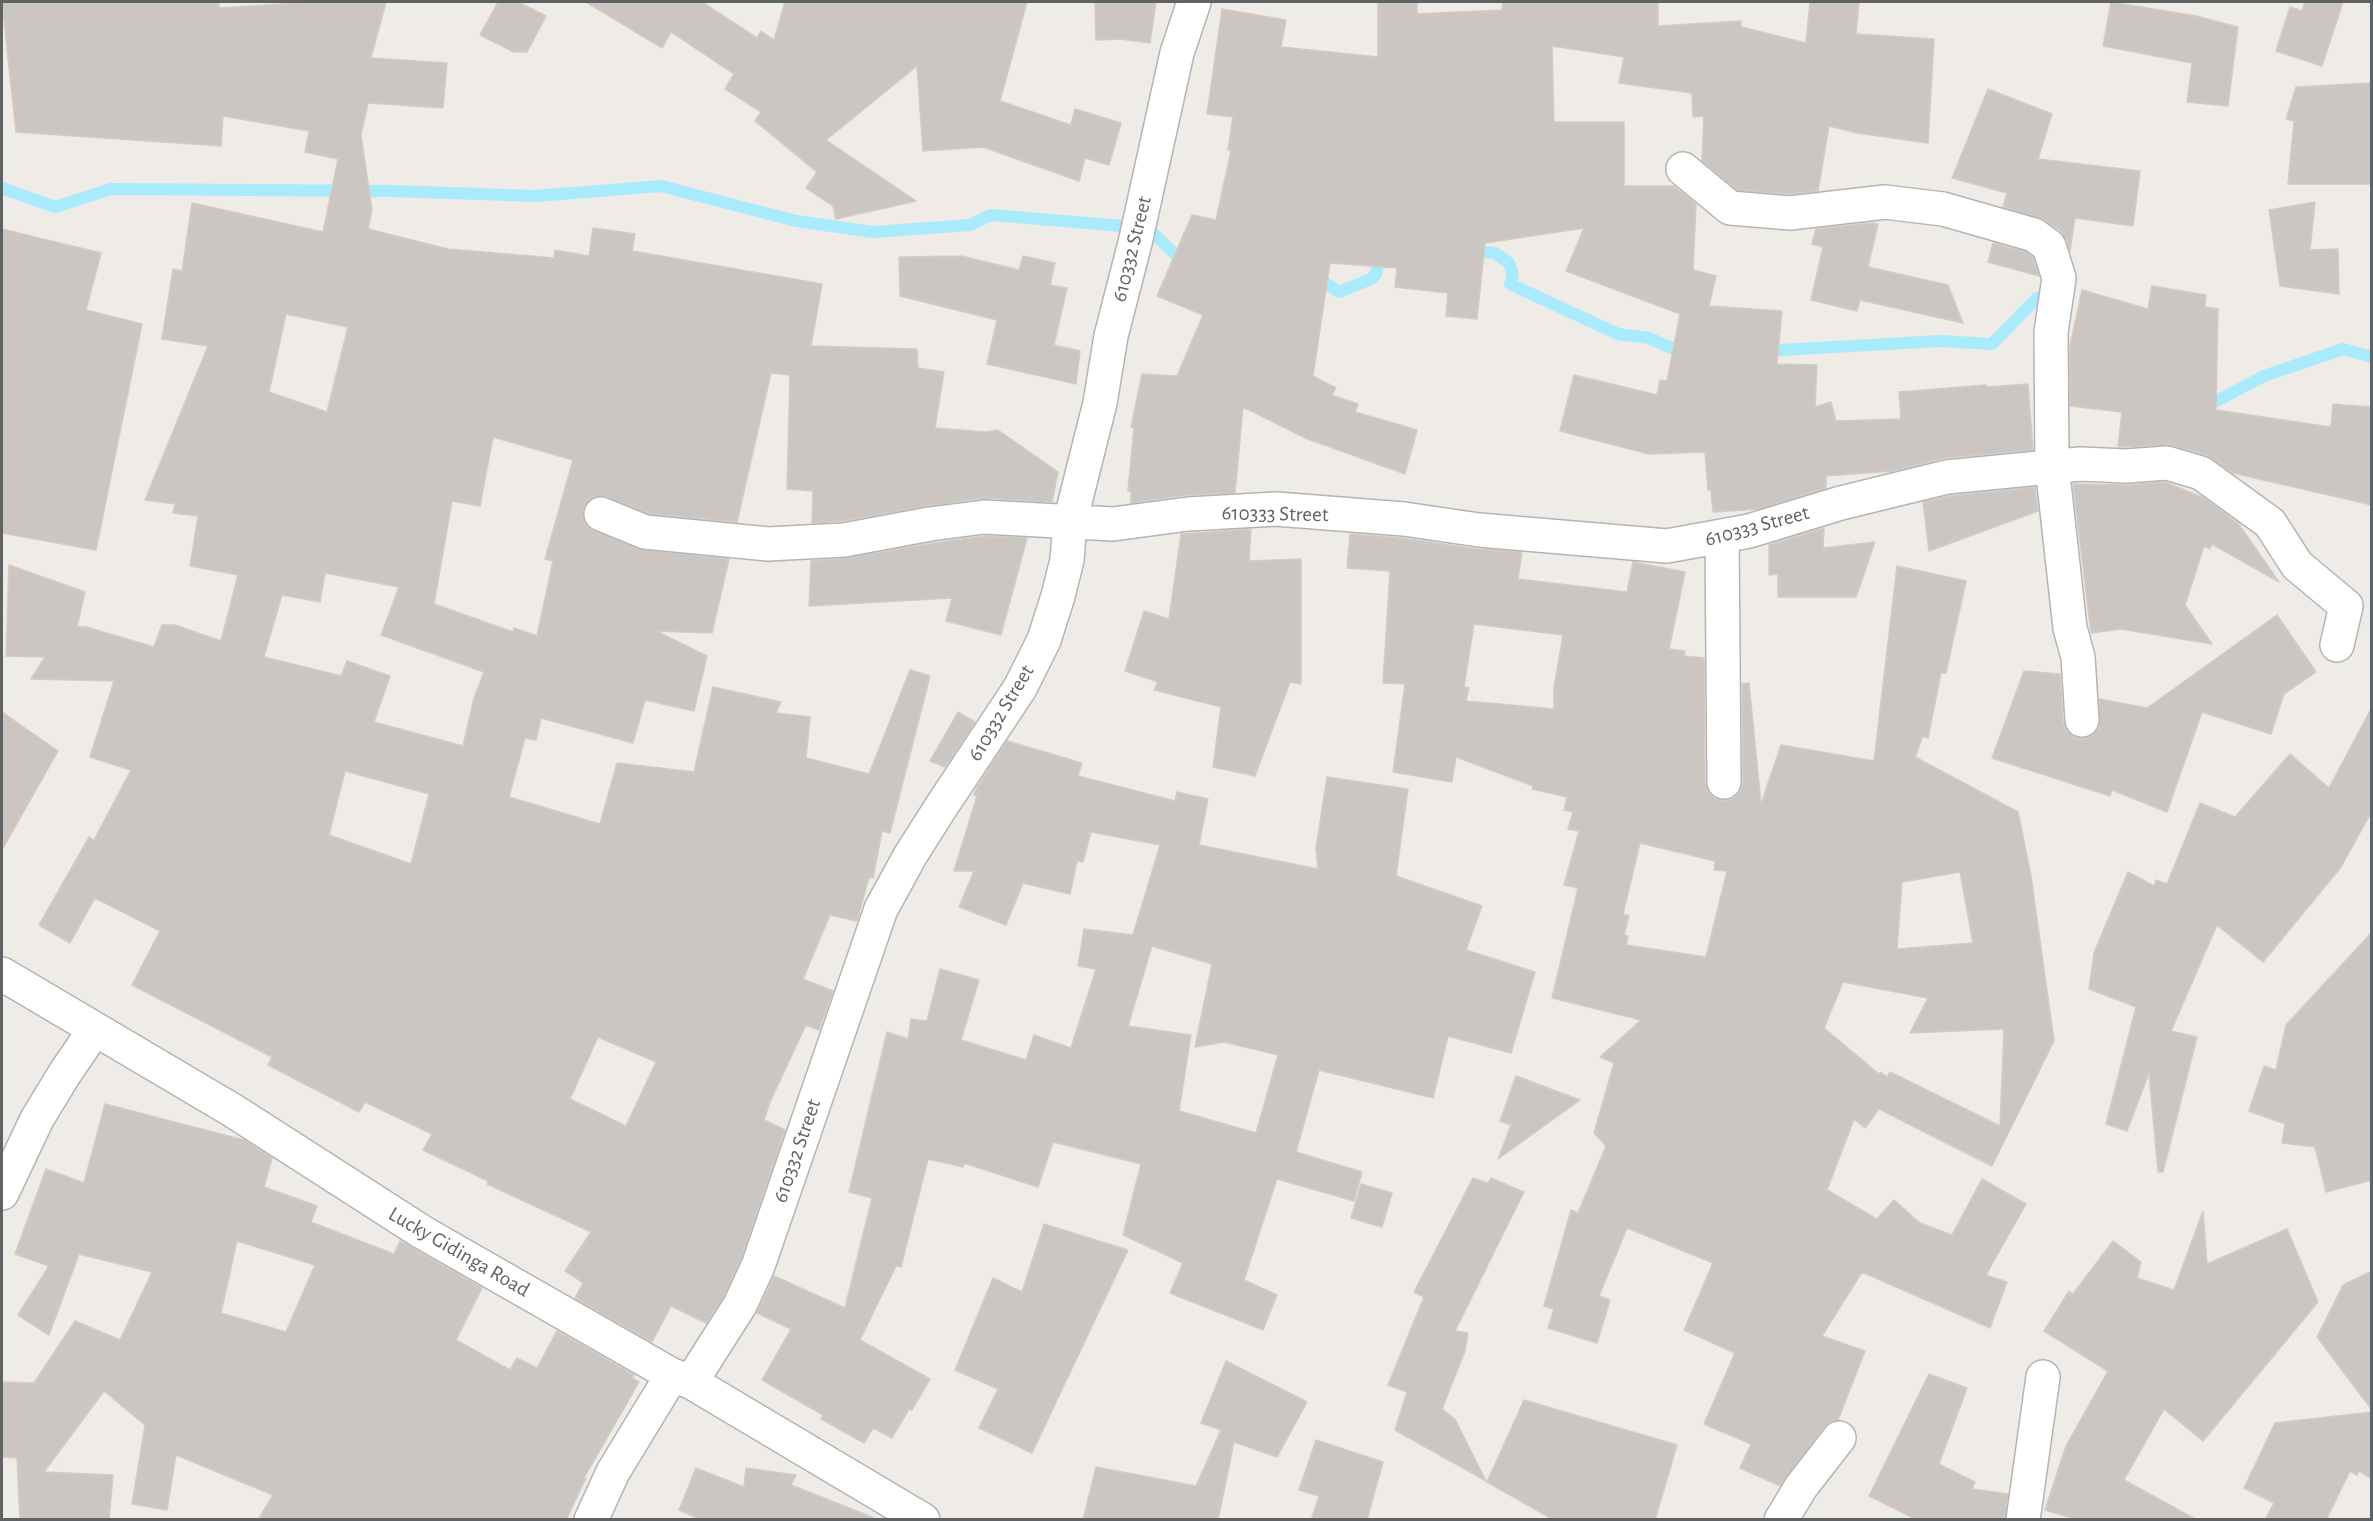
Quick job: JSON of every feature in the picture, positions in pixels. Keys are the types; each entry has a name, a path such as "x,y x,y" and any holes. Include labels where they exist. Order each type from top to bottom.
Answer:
{"street":[{"name":"610332 Street","path":"591,1520 613,1472 682,1378 740,1305 758,1266 881,909 940,807 1020,688 1044,639 1067,560 1070,522 1100,403 1111,336 1138,230 1177,53 1194,2"},
{"path":"1683,169 1730,208 1790,213 1885,202 1943,209 2034,235 2049,246 2059,278 2051,332 2052,466 2070,628 2078,657 2082,720"},
{"name":"610333 Street","path":"602,514 645,532 768,544 844,540 930,524 984,517 1113,524 1188,514 1276,509 1404,519 1479,530 1667,546 1722,537 1841,503 1947,477 2080,464 2126,466 2168,463 2201,473 2270,523 2297,565 2346,606 2337,645"},
{"path":"1722,537 1724,782"},
{"name":"Lucky Gidinga Road","path":"2,974 232,1110 422,1232 682,1378 923,1520"},
{"path":"2,1189 37,1119 95,1029"},
{"path":"2023,1520 2043,1377"},
{"path":"1781,1520 1801,1487 1839,1438"}],"building":[{"path":"2,2 219,2 219,8 313,2 386,2 371,58 447,63 443,108 368,103 361,135 372,210 368,229 448,249 554,258 555,250 589,256 593,228 635,234 632,251 822,284 811,346 917,349 918,368 944,372 935,428 986,432 998,430 1058,472 1052,502 982,498 842,521 812,523 813,491 787,489 790,375 771,373 737,522 650,514 599,495 590,499 584,506 583,517 587,526 638,549 729,559 712,633 656,631 707,656 694,711 645,700 633,743 541,718 536,740 525,738 509,797 600,824 617,763 694,772 713,687 781,702 776,713 810,717 806,758 869,774 910,670 930,676 890,833 882,831 873,878 869,877 857,921 830,915 803,979 833,991 819,1030 806,1025 770,1102 764,1120 785,1130 741,1259 724,1296 706,1323 671,1306 652,1342 575,1298 583,1283 565,1271 591,1232 487,1184 488,1181 423,1150 432,1134 365,1102 359,1112 268,1065 272,1057 132,985 160,931 95,898 70,943 39,925 89,837 94,840 131,770 90,757 114,681 31,679 45,657 6,656 9,565 85,592 77,627 86,627 154,647 162,625 175,625 221,641 238,575 190,566 198,516 173,513 175,504 145,500 208,346 162,339 173,269 182,271 192,203 323,232 338,159 305,152 309,131 223,116 221,146 16,132","holes":["286,314 348,327 327,412 269,392","493,437 573,460 545,559 553,561 537,636 514,628 513,632 434,604 452,501 480,506","325,573 399,587 381,635 484,672 474,698 463,746 374,722 390,676 347,661 341,676 264,657 282,595 320,602","345,771 429,794 411,864 329,835","598,1037 656,1062 626,1126 570,1099"]},
{"path":"498,2 518,2 546,16 527,52 514,52 480,35"},
{"path":"586,2 702,2 757,38 761,31 774,40 785,2 1027,2 1000,101 1071,125 1075,109 1121,123 1109,165 1085,158 1079,181 983,147 923,151 917,66 826,140 916,201 836,219 833,206 806,188 817,172 755,121 761,112 725,89 734,74 671,32 662,48"},
{"path":"1095,2 1156,2 1150,43 1121,39 1096,40"},
{"path":"1378,2 1417,2 1417,14 1502,10 1503,2 1658,2 1658,26 1741,21 1741,27 1806,43 1810,2 1859,2 1856,34 1934,39 1928,143 1857,133 1829,126 1818,191 1790,194 1737,190 1702,161 1704,116 1693,117 1692,93 1619,83 1624,57 1552,46 1554,122 1624,122 1624,186 1674,186 1696,204 1693,270 1716,276 1709,306 1782,311 1777,364 1817,365 1815,407 1831,402 1836,421 1901,419 1899,392 2028,384 2033,450 1945,458 1893,471 1826,476 1826,488 1758,509 1713,512 1711,490 1708,490 1705,452 1649,454 1560,431 1574,375 1657,395 1660,380 1667,381 1680,314 1566,271 1584,228 1485,243 1477,319 1446,316 1448,293 1395,287 1397,268 1330,263 1313,376 1336,388 1332,395 1358,404 1355,412 1417,430 1405,474 1305,438 1243,407 1235,493 1186,495 1131,503 1131,491 1128,491 1134,427 1131,427 1142,374 1177,376 1203,315 1157,296 1192,215 1216,220 1231,151 1228,150 1233,117 1207,114 1222,9 1286,20 1281,47 1378,57"},
{"path":"2111,2 2196,16 2238,27 2228,106 2187,102 2192,63 2103,46"},
{"path":"2305,2 2343,2 2322,66 2276,51 2290,7 2302,11"},
{"path":"2372,83 2372,184 2288,184 2294,121 2286,119 2296,87"},
{"path":"1988,89 2052,114 2038,159 2140,171 2133,226 2075,218 2070,251 2061,231 2045,220 2003,207 2007,193 1952,178"},
{"path":"2315,202 2310,250 2338,249 2339,294 2280,286 2269,210"},
{"path":"1878,224 1868,267 1948,285 1963,323 1860,300 1857,311 1811,300 1823,247 1812,244 1816,229"},
{"path":"2,229 101,253 86,310 142,324 96,550 2,533"},
{"path":"1993,243 2026,252 2033,257 2039,276 1988,262"},
{"path":"962,256 1019,270 1023,256 1055,263 1050,285 1067,288 1054,345 1080,351 1076,384 987,364 997,320 900,296 899,257"},
{"path":"2152,286 2206,295 2205,307 2218,309 2216,410 2331,427 2333,404 2372,407 2372,505 2233,473 2207,455 2172,445 2118,447 2122,412 2070,406 2070,346 2082,290 2148,309"},
{"path":"2165,482 2204,498 2238,523 2279,582 2212,544 2210,549 2204,546 2185,605 2212,644 2121,629 2091,633 2073,484 2127,485"},
{"path":"2035,487 2038,511 1929,551 1923,502 1950,496"},
{"path":"1824,528 1823,548 1875,542 1856,597 1778,597 1778,574 1769,575 1769,545"},
{"path":"1251,529 1249,561 1301,559 1301,684 1290,682 1255,776 1213,767 1221,707 1154,690 1158,682 1125,671 1144,611 1169,619 1181,534"},
{"path":"1350,534 1402,538 1476,549 1522,552 1518,579 1627,592 1633,562 1685,572 1669,649 1685,651 1684,656 1704,658 1705,782 1708,791 1715,799 1725,801 1734,798 1741,791 1743,782 1742,684 1749,683 1761,804 1781,745 1874,761 1897,566 1966,581 1946,673 1941,673 1928,738 1923,736 1915,757 2018,812 2031,876 2054,1041 1992,1166 1879,1109 1865,1128 1854,1119 1827,1190 1877,1219 1894,1200 1920,1223 1952,1235 1982,1179 2026,1204 1986,1275 2007,1282 1990,1328 1862,1272 1822,1336 1865,1351 1838,1420 1831,1421 1824,1427 1780,1486 1740,1468 1751,1444 1704,1424 1735,1353 1684,1330 1713,1263 1627,1228 1599,1296 1610,1300 1597,1343 1548,1328 1554,1309 1544,1306 1571,1210 1578,1213 1606,1146 1594,1133 1614,1063 1600,1057 1641,1020 1552,998 1578,888 1564,885 1579,831 1568,829 1573,812 1564,810 1567,797 1532,789 1533,786 1456,757 1452,782 1393,772 1405,684 1383,683 1390,571 1347,568","holes":["1474,624 1563,635 1554,688 1554,709 1466,701 1469,688 1464,687","1640,843 1715,861 1714,870 1727,871 1706,957 1626,945 1628,936 1624,935 1629,916 1623,914","1960,872 1973,943 1897,949 1902,882","1843,982 1928,998 1910,1033 2004,1029 2000,1126 1890,1072 1887,1077 1881,1072 1879,1074 1824,1028"]},
{"path":"985,536 1027,538 1001,635 946,621 952,598 809,606 811,561 847,558"},
{"path":"2277,615 2316,672 2284,694 2271,734 2202,712 2167,812 2112,790 2110,796 1992,758 2024,671 2060,674 2063,721 2066,730 2074,737 2084,739 2093,735 2099,728 2099,699 2147,708"},
{"path":"2372,707 2372,811 2341,867 2263,962 2217,925 2171,1031 2197,1037 2163,1172 2158,1172 2149,1073 2127,1131 2106,1124 2136,1007 2089,989 2094,953 2128,872 2154,886 2156,880 2167,884 2200,803 2235,817 2290,754 2329,788"},
{"path":"2,712 58,751 2,850"},
{"path":"958,712 975,722 945,767 930,761"},
{"path":"1007,741 1082,763 1078,776 1175,801 1177,792 1208,799 1199,845 1318,869 1316,848 1327,777 1408,789 1396,876 1482,906 1466,950 1535,972 1511,1053 1448,1036 1433,1098 1319,1070 1296,1152 1362,1172 1354,1201 1277,1179 1244,1280 1277,1295 1263,1330 1170,1293 1183,1263 1123,1235 1141,1164 1053,1142 1038,1187 964,1163 963,1167 928,1159 901,1267 896,1266 860,1340 930,1379 892,1438 873,1428 864,1443 821,1419 823,1415 762,1380 791,1329 757,1313 774,1276 845,1308 872,1198 849,1192 887,1032 908,1039 911,1019 927,1021 940,969 979,980 961,1040 1026,1060 1034,1035 1071,1048 1096,969 1078,966 1084,929 1133,935 1160,845 1091,832 1083,862 1077,861 1070,894 1023,883 1006,925 959,907 974,871 954,871 977,796 974,795","holes":["1152,946 1212,964 1195,1047 1224,1042 1278,1055 1256,1133 1179,1111 1191,1035 1128,1026"]},
{"path":"2372,932 2372,1180 2326,1192 2315,1147 2282,1143 2285,1124 2249,1111 2264,1066 2276,1070 2286,1025"},
{"path":"1516,1076 1580,1100 1498,1159 1511,1125 1500,1121"},
{"path":"105,1104 244,1140 272,1158 264,1187 317,1206 311,1222 394,1254 400,1241 482,1288 456,1340 510,1370 517,1358 537,1368 557,1331 634,1375 632,1378 639,1382 584,1478 586,1478 566,1520 258,1520 273,1495 176,1455 167,1510 132,1504 145,1425 104,1391 44,1472 113,1475 109,1520 20,1520 17,1458 2,1457 2,1382 34,1383 75,1321 120,1340 152,1272 79,1254 49,1335 18,1315 49,1266 15,1254 46,1169 84,1183","holes":["237,1241 315,1265 286,1332 221,1313"]},
{"path":"1473,1178 1488,1183 1491,1178 1524,1192 1455,1331 1468,1333 1465,1351 1442,1409 1455,1419 1486,1481 1395,1430 1407,1392 1388,1385 1424,1297 1414,1292"},
{"path":"1361,1184 1392,1193 1382,1227 1351,1218"},
{"path":"2203,1211 2207,1264 2287,1229 2318,1302 2203,1441 2164,1409 2124,1480 2197,1520 2078,1520 2045,1510 2066,1446 2108,1371 2044,1331 2069,1291 2073,1294 2113,1241 2141,1262 2137,1278 2174,1290"},
{"path":"1044,1224 1128,1250 1032,1453 979,1428 998,1389 955,1370 993,1278 1022,1292"},
{"path":"2372,1271 2372,1410 2317,1337 2343,1285"},
{"path":"1226,1361 1307,1402 1277,1457 1234,1442 1218,1520 1083,1520 1096,1467 1196,1486 1221,1430 1201,1423"},
{"path":"1929,1374 1967,1388 1939,1464 1975,1482 1972,1489 2008,1494 2005,1520 1917,1520 1869,1496"},
{"path":"1524,1400 1677,1445 1655,1520 1554,1520 1487,1482"},
{"path":"2372,1412 2372,1479 2359,1471 2357,1475 2350,1471 2326,1520 2265,1520 2274,1503 2244,1488 2275,1423"},
{"path":"1316,1440 1383,1462 1367,1520 1311,1520 1319,1496 1299,1490"},
{"path":"696,1468 744,1487 746,1468 796,1475 791,1485 872,1517 872,1520 702,1520 679,1510"}],"waterway":[{"path":"2,188 55,207 111,189 392,191 535,196 661,186 796,221 873,232 970,225 991,215 1122,226 1154,234 1180,259 1187,260"},
{"path":"1469,250 1495,253 1509,263 1513,275 1510,284 1618,334 1649,338 1687,355"},
{"path":"1314,279 1322,281 1339,292 1371,279 1376,274 1382,251"},
{"path":"1764,351 1940,341 1992,344 2037,298"},
{"path":"2202,402 2211,404 2264,376 2343,349 2372,357"}]}
